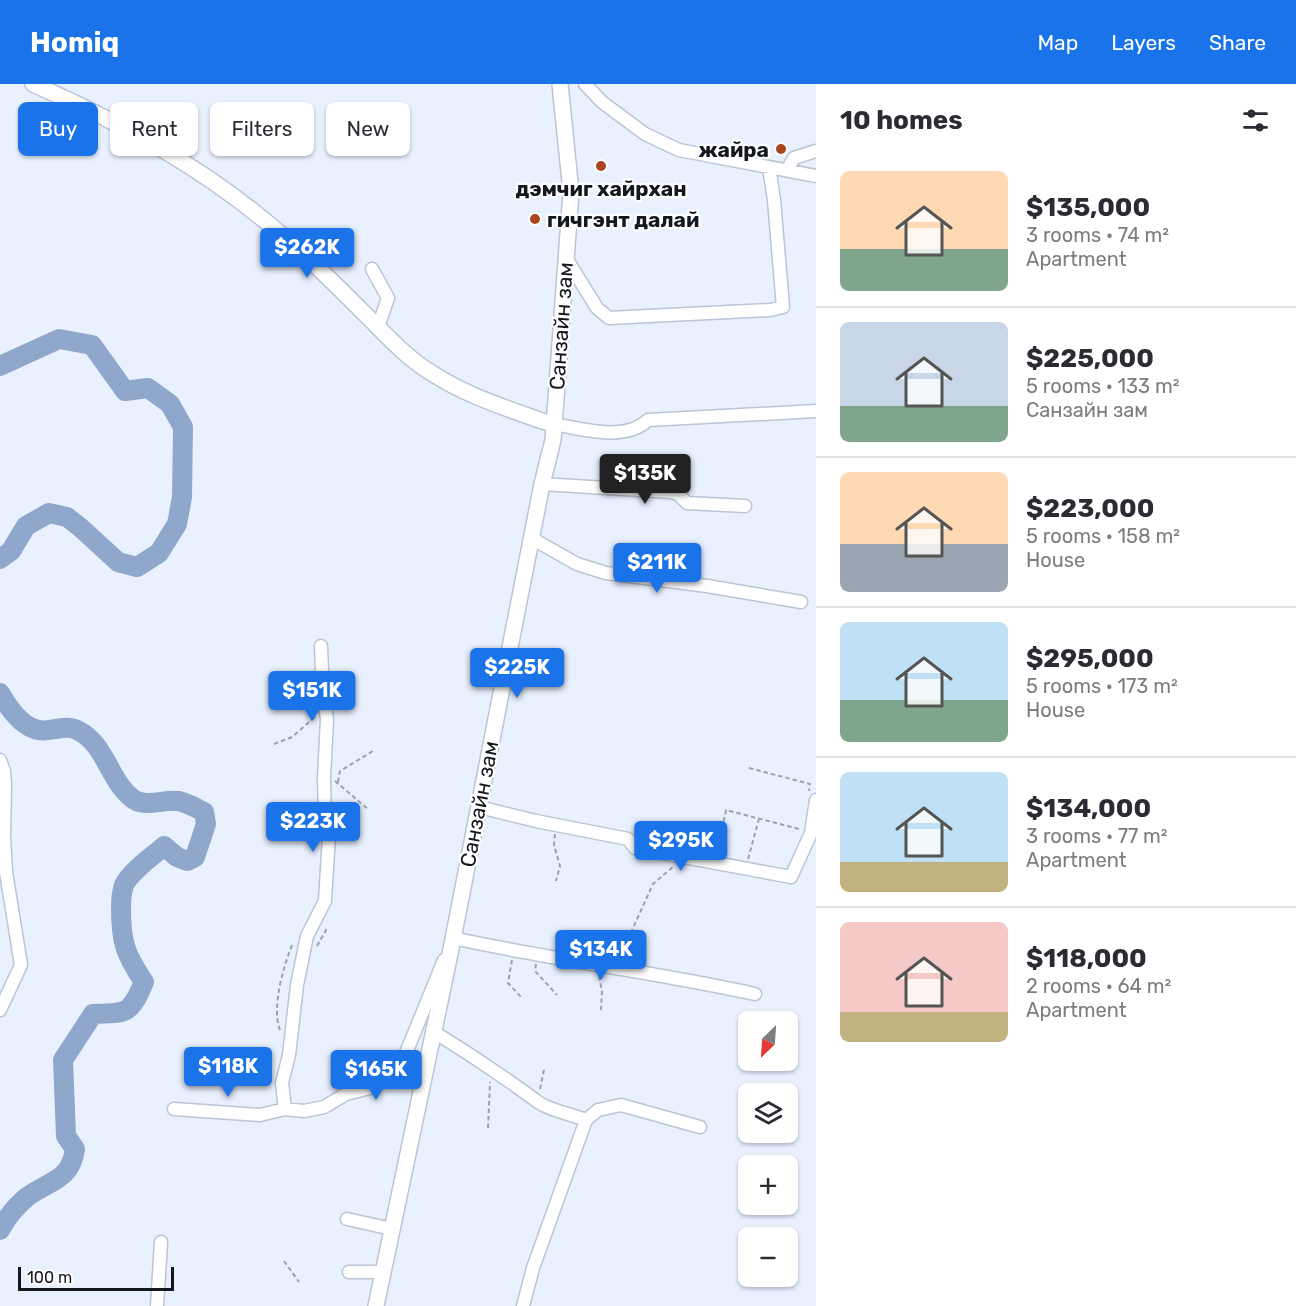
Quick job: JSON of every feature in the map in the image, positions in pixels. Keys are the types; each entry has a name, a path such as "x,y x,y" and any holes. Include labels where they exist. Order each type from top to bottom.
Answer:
{"main road":[{"path":"33,84 144,137 208,177 270,224 312,261 402,350 428,371 459,390 554,424"},
{"name":"Санзайн зам","path":"376,1306 452,943 542,483 553,440 571,192 560,84"}],"street":[{"path":"585,84 602,102 645,134 679,150 816,176"},
{"path":"787,170 794,158 816,151"},
{"path":"566,258 597,308 609,318 770,310 783,307 769,167"},
{"path":"372,269 388,298 378,327"},
{"path":"554,424 611,432 628,431 640,427 648,420 816,411"},
{"path":"542,483 671,492 678,494 687,503 745,506"},
{"path":"531,538 577,564 606,573 707,586 801,602"},
{"path":"285,1109 282,1083 289,1055 297,985 307,936 325,901 329,836 325,821 324,778 327,719 323,695 321,646"},
{"path":"0,760 5,785 6,872 21,965 0,1010"},
{"path":"479,807 628,839 635,848 791,878 811,833 812,798"},
{"path":"174,1109 260,1115 285,1109 304,1111 324,1107 346,1094 370,1088 388,1076 406,1053 452,943 602,965 755,993"},
{"path":"434,1032 491,1067 537,1101 586,1120"},
{"path":"523,1306 533,1268 586,1120 598,1110 621,1106 700,1127"},
{"path":"346,1219 392,1229"},
{"path":"157,1306 162,1242"},
{"path":"349,1272 383,1272"}],"path":[{"path":"274,744 292,737 325,706"},
{"path":"338,783 340,771 373,751"},
{"path":"749,768 810,784 812,798"},
{"path":"324,778 338,783 369,810"},
{"path":"717,859 726,810 799,829"},
{"path":"748,859 759,819"},
{"path":"556,825 554,845 560,866 556,881"},
{"path":"601,1010 602,965 623,950 653,884 677,862"},
{"path":"514,951 508,984 521,997"},
{"path":"536,955 535,971 557,995"},
{"path":"488,1128 491,1067"},
{"path":"537,1101 544,1070"},
{"path":"284,1261 299,1282"}],"waterway":[{"path":"0,366 59,339 92,345 125,391 148,388 170,404 183,427 182,497 177,524 159,553 137,567 118,562 67,517 49,513 26,526 11,551 0,559"},
{"path":"0,693 13,713 32,728 40,730 71,728 88,737 102,754 118,783 133,799 144,803 173,801 184,803 204,812 206,824 195,857 187,861 177,857 164,846 137,869 124,885 121,908 123,939 128,955 144,982 135,1001 126,1010 93,1014 63,1060 66,1136 75,1149 73,1160 64,1174 27,1197 8,1216 0,1230"}],"place":[{"name":"жайра","path":"781,149"},
{"name":"дэмчиг хайрхан","path":"601,166"},
{"name":"гичгэнт далай","path":"535,219"}]}
